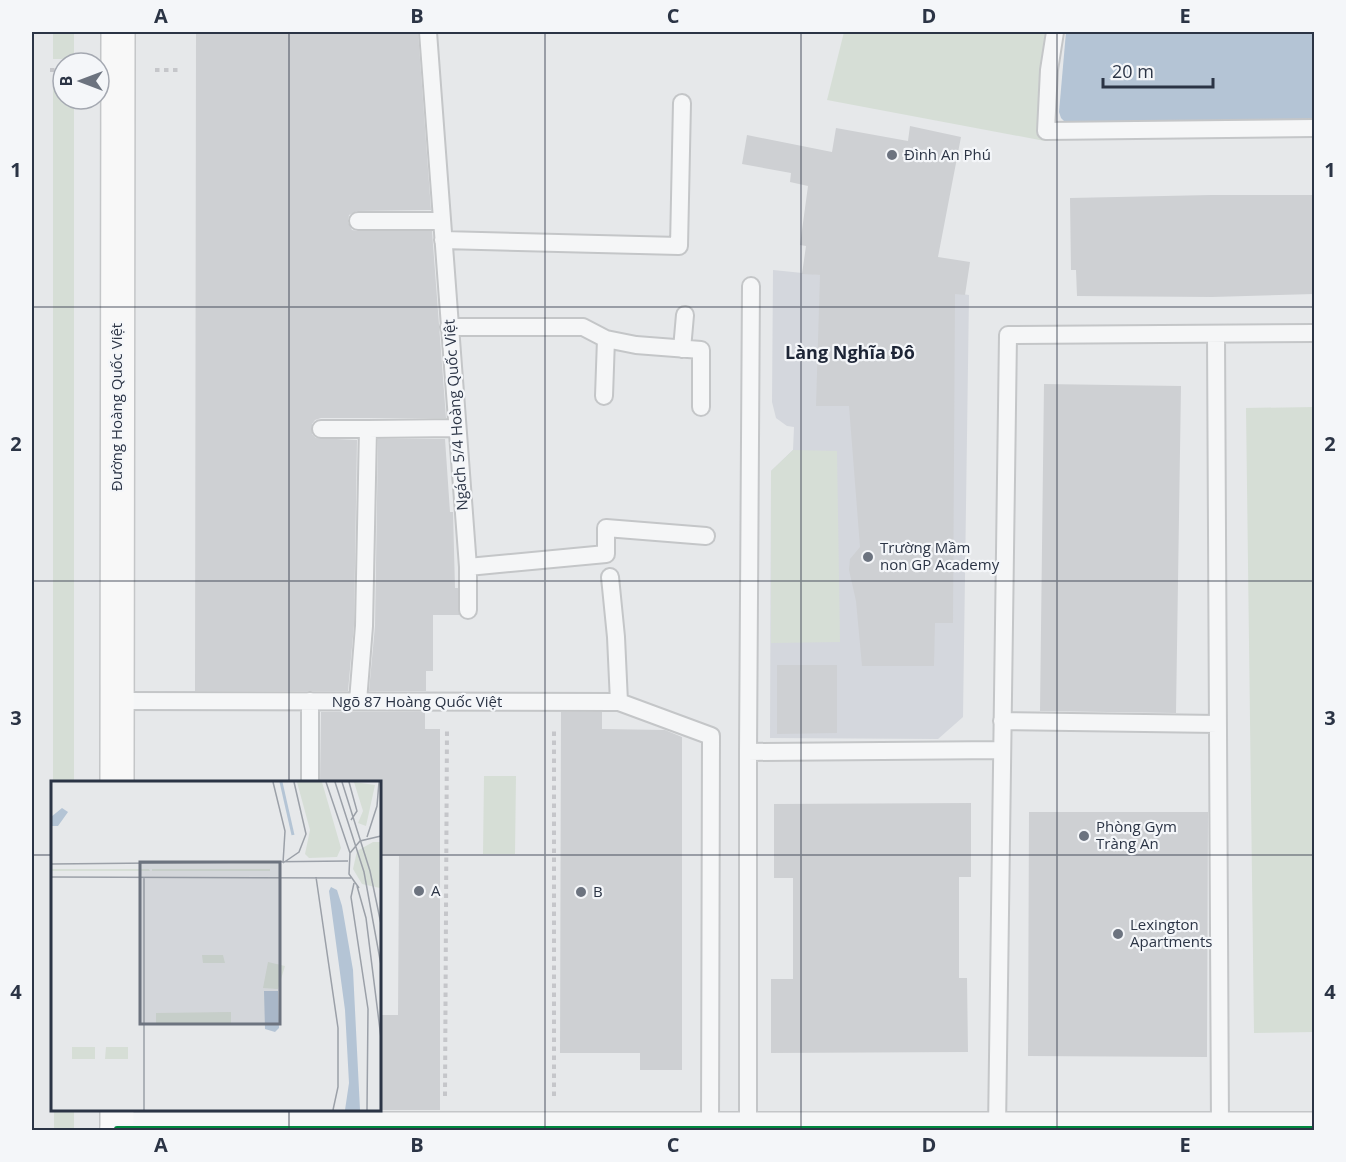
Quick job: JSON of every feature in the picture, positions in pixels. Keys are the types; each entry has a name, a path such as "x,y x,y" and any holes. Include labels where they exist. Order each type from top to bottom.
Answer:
{"main road":[{"name":"Đường Hoàng Quốc Việt","path":"117,781 118,32"}],"street":[{"path":"117,1123 445,1130 1314,1130"}],"lane":[{"name":"Ngách 5/4 Hoàng Quốc Việt","path":"428,32 430,88 468,567 468,610"},
{"path":"1055,32 1049,70 1046,131 1314,128"},
{"path":"443,240 679,246 682,103"},
{"path":"358,221 442,221"},
{"path":"748,1130 751,286"},
{"path":"682,349 685,315"},
{"path":"449,327 583,327 606,339 636,345 701,350 701,407"},
{"path":"997,1130 1008,335 1314,333"},
{"path":"1216,334 1220,1130"},
{"path":"604,396 606,339"},
{"path":"321,429 456,428"},
{"path":"358,701 364,626 368,429"},
{"path":"468,567 606,554 606,528 705,536"},
{"path":"610,577 619,702"},
{"name":"Ngõ 87 Hoàng Quốc Việt","path":"117,701 619,702 711,736 710,1130"},
{"path":"310,701 310,781"},
{"path":"1002,721 1218,724"},
{"path":"748,752 1002,750"}],"path":[{"path":"155,70 178,70"},
{"path":"445,1130 447,702"},
{"path":"554,702 554,1130"}],"shaded area":[{"path":"53,32 74,32 74,51 53,51"},
{"path":"844,32 1052,32 1045,141 827,100"},
{"path":"53,111 74,111 74,781 53,781"},
{"name":"Trường Mầm non GP Academy","path":"773,270 969,295 963,717 938,739 770,738 771,471 793,450 794,427 787,426 776,418 772,402"},
{"path":"1314,407 1314,1032 1254,1033 1246,408"},
{"path":"793,450 837,451 840,642 771,643 771,471"},
{"path":"484,776 516,776 515,854 483,854"},
{"path":"54,1111 74,1111 74,1130 54,1130"}],"water":[{"path":"1066,32 1314,32 1314,122 1068,125 1059,112"}],"building":[{"path":"196,32 418,32 431,210 357,211 349,215 348,222 352,230 358,231 432,231 446,418 321,418 312,424 312,434 316,438 357,440 354,625 348,691 195,691"},
{"path":"910,126 961,137 938,257 970,262 965,295 955,294 953,623 935,623 934,666 862,666 856,601 849,570 850,559 860,547 849,406 816,406 820,275 802,274 806,246 800,245 808,186 790,182 791,173 742,164 747,135 832,152 836,128 908,141"},
{"path":"1314,195 1314,294 1212,297 1077,296 1076,270 1071,270 1070,198"},
{"path":"1044,384 1181,386 1176,713 1040,711"},
{"path":"378,439 445,439 450,512 453,512 455,588 458,588 459,615 433,615 433,671 426,671 426,691 369,691 375,626"},
{"path":"777,665 837,665 837,733 777,734"},
{"name":"A","path":"321,712 425,712 425,729 440,729 440,1110 381,1110 381,1015 398,1015 399,856 381,856 381,781 320,781"},
{"name":"B","path":"561,712 602,712 602,729 665,730 682,737 682,1070 640,1070 640,1053 560,1053"},
{"path":"971,803 971,877 959,877 959,978 967,978 968,1052 771,1053 771,979 793,979 793,878 774,878 774,804"},
{"name":"Lexington Apartments","path":"1029,812 1208,812 1207,1057 1028,1056"}],"cycle path":[{"path":"117,1129 1314,1129"}],"place":[{"name":"Đình An Phú","path":"892,155"},
{"name":"Trường Mầm non GP Academy","path":"868,557"},
{"name":"Phòng Gym Tràng An","path":"1084,836"},
{"name":"A","path":"419,891"},
{"name":"B","path":"581,892"},
{"name":"Lexington Apartments","path":"1118,934"}],"district":[{"name":"Làng Nghĩa Đô","path":"850,353"}]}
